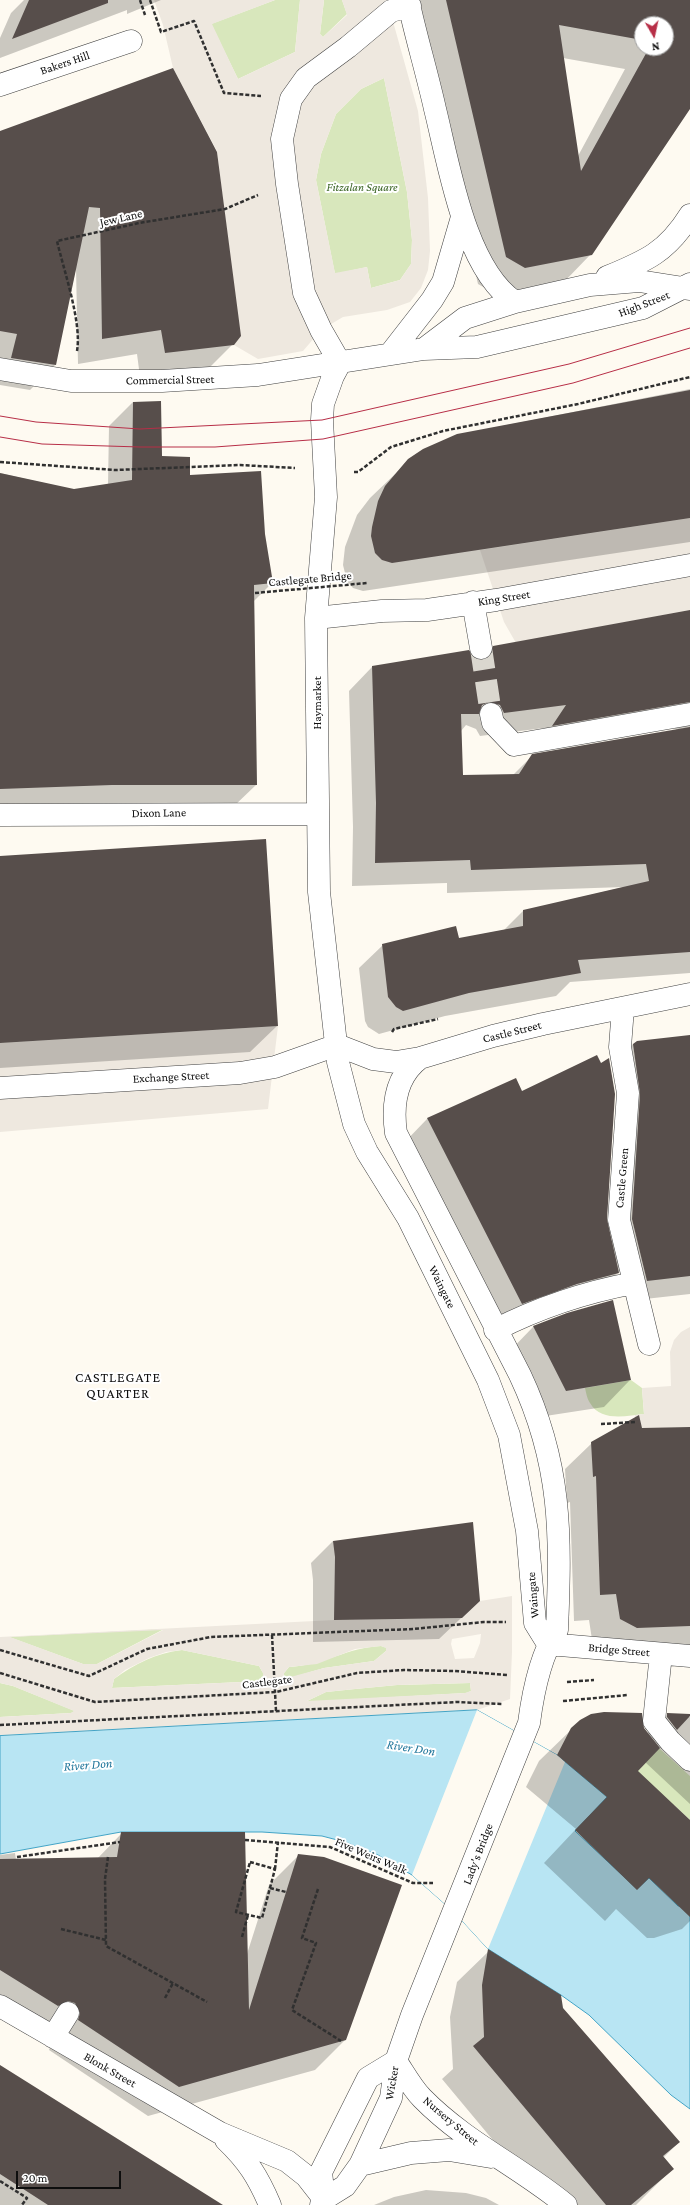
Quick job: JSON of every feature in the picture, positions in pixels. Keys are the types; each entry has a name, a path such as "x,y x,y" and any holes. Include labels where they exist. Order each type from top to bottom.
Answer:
{"street":[{"path":"340,363 321,330 304,293 286,184 282,140 291,98 306,78 348,47 391,11 409,3 462,218 477,253 495,283 503,294 515,302"},
{"name":"Bakers Hill","path":"0,85 131,40"},
{"path":"590,285 642,262 667,246 690,215"},
{"path":"390,354 432,300 443,282 462,218"},
{"name":"High Street","path":"424,349 465,318 515,302 590,285 639,280 689,287"},
{"name":"High Street","path":"340,363 424,349 477,348 611,317 643,308 689,287"},
{"name":"Commercial Street","path":"0,369 71,381 162,381 229,378 340,363"},
{"name":"Haymarket","path":"337,1045 324,948 319,892 316,618 326,497 324,472 324,404 333,376 340,363"},
{"name":"King Street","path":"316,618 382,611 427,610 473,602 496,600 690,565"},
{"path":"473,602 481,648"},
{"path":"491,714 493,723 514,745 690,714"},
{"name":"Dixon Lane","path":"0,815 188,813 317,814"},
{"name":"Castle Street","path":"337,1045 373,1059 396,1062 420,1058 493,1036 667,997 690,994"},
{"name":"Castle Green","path":"623,1008 620,1047 628,1093 618,1220 649,1344"},
{"name":"Exchange Street","path":"0,1088 240,1073 275,1067 337,1045"},
{"name":"Waingate","path":"337,1045 340,1071 354,1124 368,1152 408,1218 488,1380 509,1435 527,1531 535,1623 548,1644 557,1630 559,1602 560,1529 551,1463 533,1402 396,1133 394,1113 397,1090 409,1067 420,1058"},
{"path":"495,1330 527,1314 610,1287 634,1283"},
{"name":"Bridge Street","path":"548,1644 686,1656"},
{"name":"Lady's Bridge","path":"396,2061 431,1966 466,1884 530,1714 538,1677 548,1644"},
{"path":"661,1654 654,1721 670,1741 690,1760"},
{"name":"Blonk Street","path":"0,2006 220,2133 287,2161 306,2176 323,2202"},
{"path":"52,2037 68,2013"},
{"name":"Nursery Street","path":"396,2061 421,2097 444,2119 497,2157 544,2186 566,2205"},
{"name":"Wicker","path":"323,2202 345,2186 360,2165 391,2098 396,2061"},
{"name":"Wicker","path":"323,2202 321,2172 368,2078 396,2061"},
{"name":"Blonk Street","path":"220,2133 246,2160 261,2184 270,2205"},
{"name":"Nursery Street","path":"360,2165 411,2152 449,2150 497,2157"}],"path":[{"path":"150,0 161,32 194,21 224,93 291,98"},
{"name":"Jew Lane","path":"78,341 75,319 57,241 139,222 225,209 286,184"},
{"path":"0,462 115,470 240,466 304,468 324,472 358,472 391,447 443,431 578,404 690,377"},
{"name":"Castlegate Bridge","path":"254,593 367,583"},
{"path":"601,1424 635,1422"},
{"path":"0,1650 90,1676 147,1648 211,1637 412,1629 484,1622 535,1623"},
{"path":"272,1635 276,1712"},
{"name":"Castlegate","path":"0,1673 95,1702 276,1692 357,1673 404,1670 455,1671 538,1677"},
{"path":"0,1726 457,1702 530,1714 640,1694 657,1696"},
{"name":"Five Weirs Walk","path":"245,1840 330,1847 413,1883 466,1884"},
{"path":"17,1857 120,1842"},
{"path":"275,1869 250,1862 236,1912 262,1918 275,1869 278,1842"},
{"path":"108,1857 105,1879 106,1946 207,2002"},
{"path":"270,1888 286,1892"},
{"path":"318,1889 302,1938 316,1943 292,2010 341,2041"},
{"path":"242,1937 248,1915"},
{"path":"61,1929 106,1940"},
{"path":"165,1998 174,1983"},
{"path":"0,2181 27,2198 22,2205"}],"green space":[{"path":"275,0 300,0 295,52 238,79 211,24"},
{"path":"324,0 342,0 347,14 323,37 320,34"},
{"name":"Fitzalan Square","path":"384,78 407,192 412,240 411,264 400,280 371,288 367,267 335,274 316,180 321,154 336,114 361,89"},
{"path":"631,1380 642,1388 644,1414 622,1416 607,1415 595,1409 589,1401 585,1388"},
{"path":"164,1629 97,1664 83,1664 9,1637"},
{"path":"381,1646 387,1648 386,1651 374,1661 324,1668 283,1680 284,1673 289,1667 301,1666 369,1647"},
{"path":"182,1650 259,1666 263,1673 263,1681 112,1688 114,1679 138,1664 172,1651"},
{"path":"0,1683 13,1686 75,1711 71,1713 0,1717"},
{"path":"470,1683 471,1691 466,1693 305,1702 326,1692 397,1685"},
{"path":"659,1748 690,1776 690,1820 674,1805 657,1823 621,1789"}],"shaded area":[{"name":"Fitzalan Square","path":"154,0 275,0 212,24 238,79 295,52 300,0 324,0 320,34 323,37 347,15 342,0 387,0 418,111 428,198 430,251 428,270 421,288 410,302 387,310 343,317 321,330 303,351 258,359 234,345 231,265 217,151 173,68 163,25","holes":["384,78 407,192 412,240 411,264 400,280 371,288 367,267 335,273 316,180 321,154 336,114 361,89"]},
{"path":"690,518 690,610 516,643 504,622 480,550"},
{"path":"278,1026 268,1109 0,1132 0,1043"},
{"path":"690,1327 690,1427 636,1429 635,1415 644,1414 642,1388 671,1386 670,1352 674,1340 681,1332"},
{"path":"512,1596 512,1652 510,1699 477,1710 0,1736 0,1717 71,1713 74,1711 13,1686 0,1683 0,1637 334,1620 462,1618 480,1601","holes":["163,1630 97,1664 83,1664 10,1637","481,1634 480,1643 474,1658 455,1659 451,1644 452,1639","381,1646 386,1648 386,1651 374,1661 324,1668 283,1679 284,1673 289,1667 317,1664 355,1649","182,1650 259,1666 263,1673 263,1681 112,1688 114,1679 125,1670 149,1658 166,1652","470,1683 471,1691 465,1693 307,1701 326,1692 397,1685"]}],"water":[{"name":"River Don","path":"477,1710 557,1755 607,1797 575,1831 637,1889 649,1878 678,1906 690,1906 690,2109 671,2095 589,2015 561,1995 488,1949 454,1912 412,1875 378,1855 345,1842 322,1836 262,1832 121,1832 0,1854 0,1736"}],"pier":[{"path":"477,1710 557,1755 565,1762 488,1949 454,1912 412,1875"}],"building":[{"path":"29,0 108,0 108,3 12,39"},
{"path":"446,0 690,0 690,109 592,255 525,268 506,257","holes":["634,16 674,16 674,56 645,56 581,171 559,25 634,39"]},
{"path":"173,68 217,152 241,336 234,345 165,353 161,330 102,339 100,208 89,207 56,365 11,358 17,334 0,331 0,131"},
{"path":"690,390 690,518 392,563 382,560 375,553 371,536 378,501 385,486 408,459 423,449 457,434"},
{"path":"161,401 162,456 190,457 190,475 261,471 265,534 273,583 254,585 257,785 112,785 0,789 0,473 74,489 132,480 133,402"},
{"path":"690,610 690,702 552,726 566,705 504,713 500,705 489,702 482,705 479,714 461,714 463,775 519,774 532,754 690,727 690,952 578,960 581,973 469,993 403,1011 396,1007 388,997 382,944 456,926 459,938 523,926 523,910 649,881 646,864 471,870 470,860 375,863 376,803 372,666 469,650 476,660 484,660 489,657 493,646"},
{"path":"266,839 278,1026 0,1043 0,856"},
{"path":"690,1035 690,1276 647,1281 632,1219 640,1094 633,1044 637,1041"},
{"path":"597,1055 601,1063 609,1058 615,1094 607,1219 619,1273 577,1284 522,1304 427,1118 516,1078 522,1091"},
{"path":"613,1300 631,1380 566,1391 533,1326 567,1313"},
{"path":"639,1415 642,1428 690,1427 690,1626 637,1628 620,1619 616,1594 600,1595 596,1476 593,1477 591,1442"},
{"path":"473,1522 480,1601 462,1618 334,1620 335,1557 333,1541"},
{"path":"604,1712 642,1713 644,1728 660,1748 638,1771 690,1820 690,1917 649,1878 637,1890 575,1830 607,1797 557,1755 571,1728 580,1720 591,1714"},
{"path":"667,1713 690,1714 690,1716 677,1730 667,1717"},
{"path":"121,1832 245,1832 249,2010 298,1854 324,1857 402,1885 346,2040 179,2087 78,2020 80,2013 75,2003 68,2001 58,2006 0,1970 0,1859 117,1857"},
{"path":"488,1949 561,1995 563,2008 680,2142 663,2156 674,2169 631,2205 606,2205 473,2046 484,2037 482,1985"},
{"path":"0,2065 223,2205 48,2205 0,2174"}],"tunnel":[{"path":"481,648 491,714"}],"tram line":[{"path":"0,416 36,422 140,429 322,420 569,364 690,328"},
{"path":"0,437 42,444 140,447 215,447 323,439 573,383 690,348"}],"district":[{"name":"CASTLEGATE QUARTER","path":"118,1386"}]}
